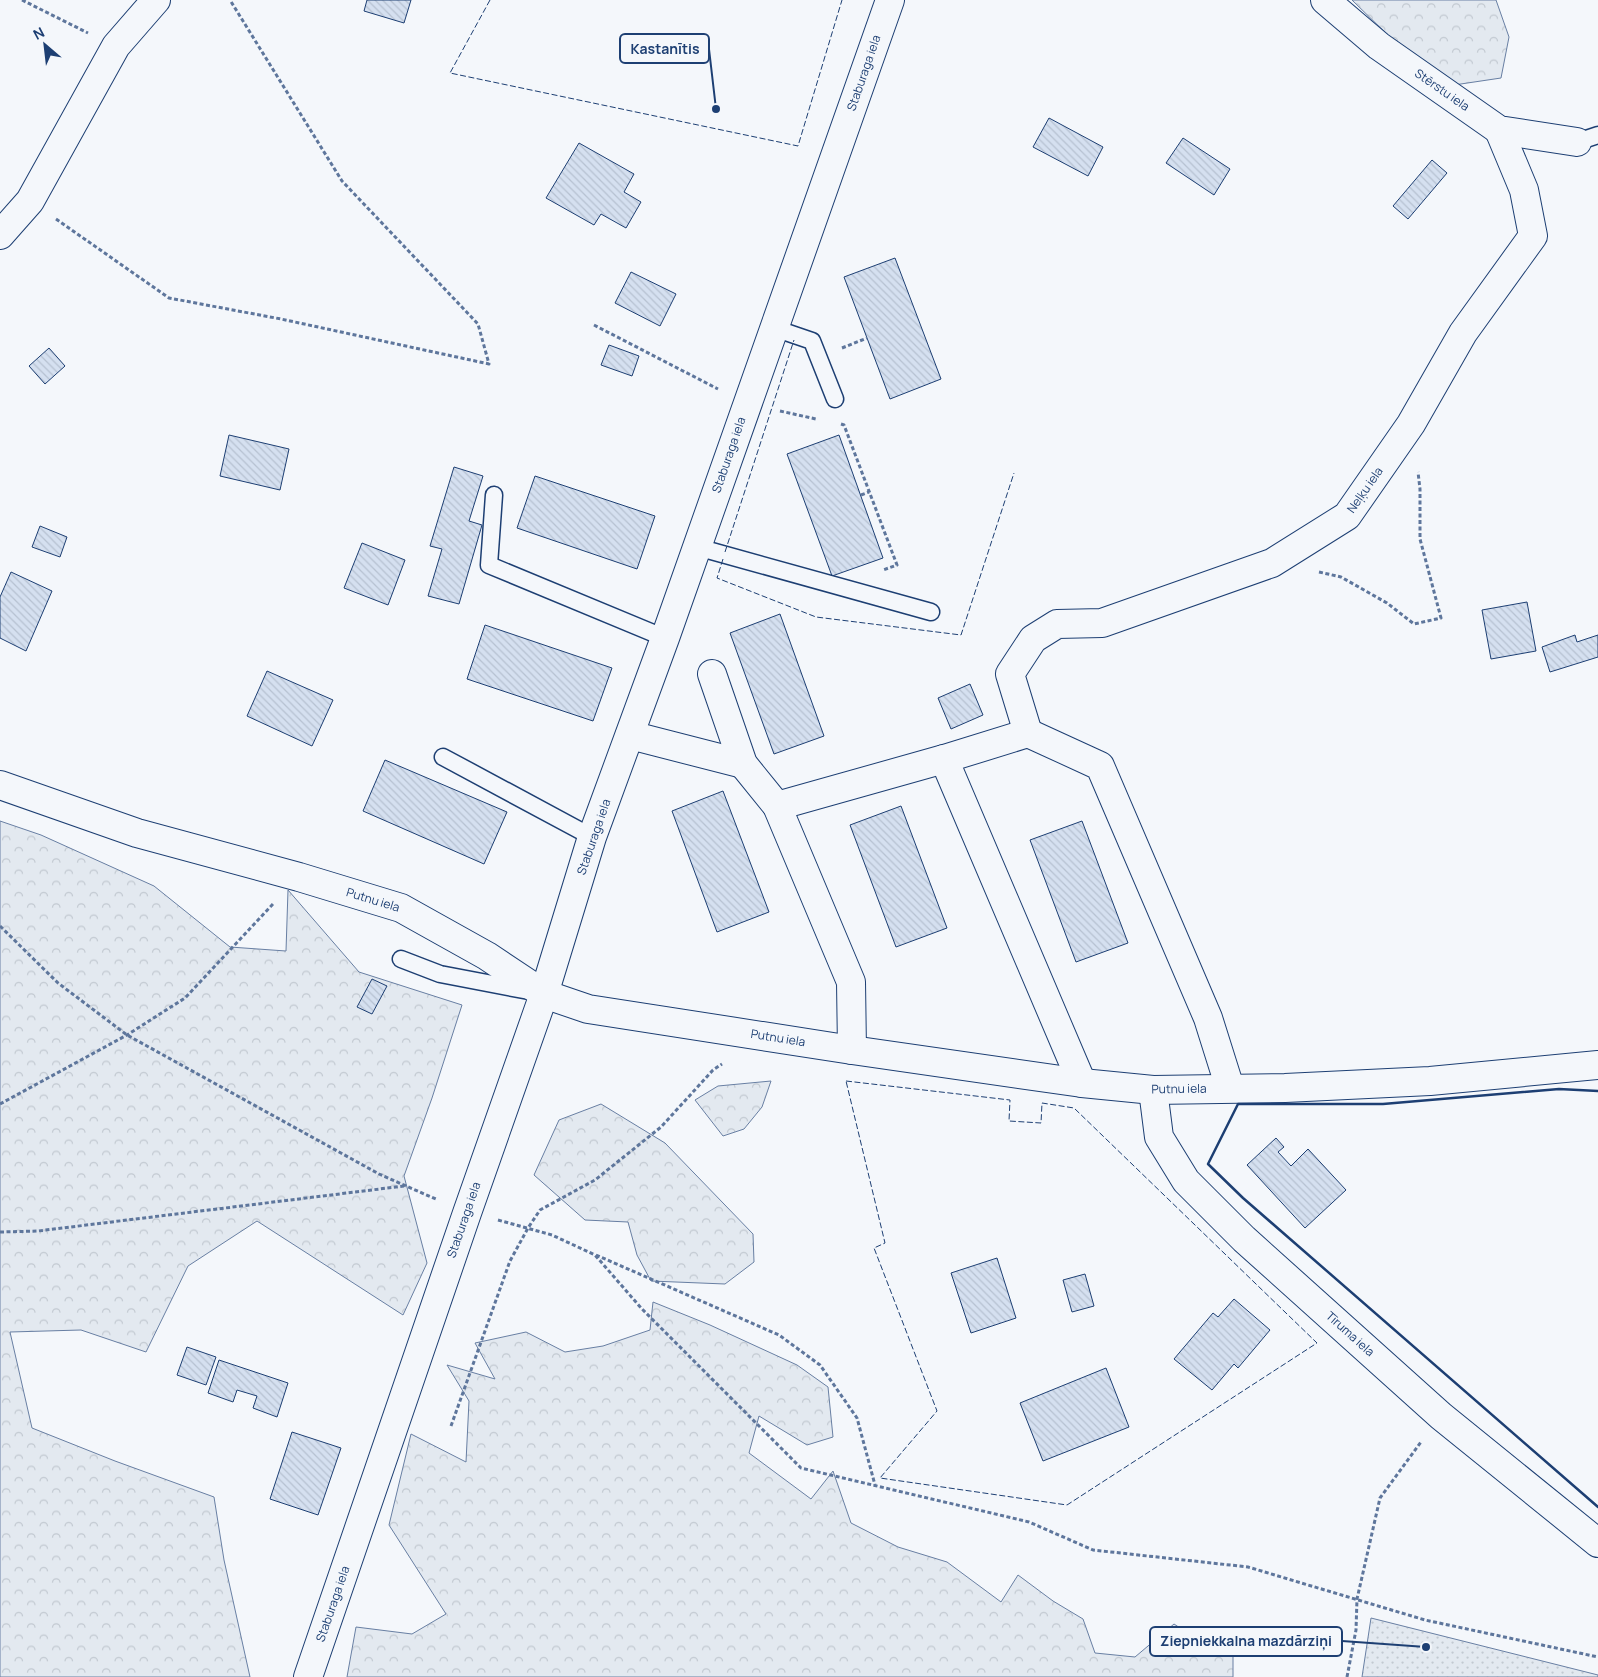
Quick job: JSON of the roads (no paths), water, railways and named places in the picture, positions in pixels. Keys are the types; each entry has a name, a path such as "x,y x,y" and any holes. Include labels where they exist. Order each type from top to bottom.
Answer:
{"street":[{"path":"0,235 30,202 116,46 156,0"},
{"name":"Staburaga iela","path":"308,1677 544,994 592,837 665,638 890,0"},
{"name":"Stērstu iela","path":"1325,0 1379,46 1499,130 1587,138"},
{"name":"Neļķu iela","path":"1028,733 1010,674 1033,639 1057,624 1102,623 1272,563 1346,516 1412,424 1463,333 1533,236 1524,190 1499,130"},
{"path":"712,674 743,764 777,806 851,982 852,1050"},
{"path":"777,806 944,759 1028,733 1100,766 1208,1018 1230,1088"},
{"path":"630,735 743,764"},
{"path":"944,759 1082,1083"},
{"name":"Putnu iela","path":"0,785 137,833 299,877 401,908 488,956 544,994 588,1009 1082,1083 1153,1090 1285,1088 1430,1082 1598,1065"},
{"name":"Tīruma iela","path":"1153,1090 1159,1137 1186,1181 1244,1239 1441,1416 1598,1543"}],"lane":[{"path":"774,328 812,341 835,399"},
{"path":"494,495 489,566 665,638"},
{"path":"697,547 931,612"},
{"path":"443,757 592,837"},
{"path":"400,960 440,974 544,994"}],"place":[{"name":"Kastanītis","path":"716,109"},
{"name":"Ziepniekkalna mazdārziņi","path":"1426,1647"}]}
